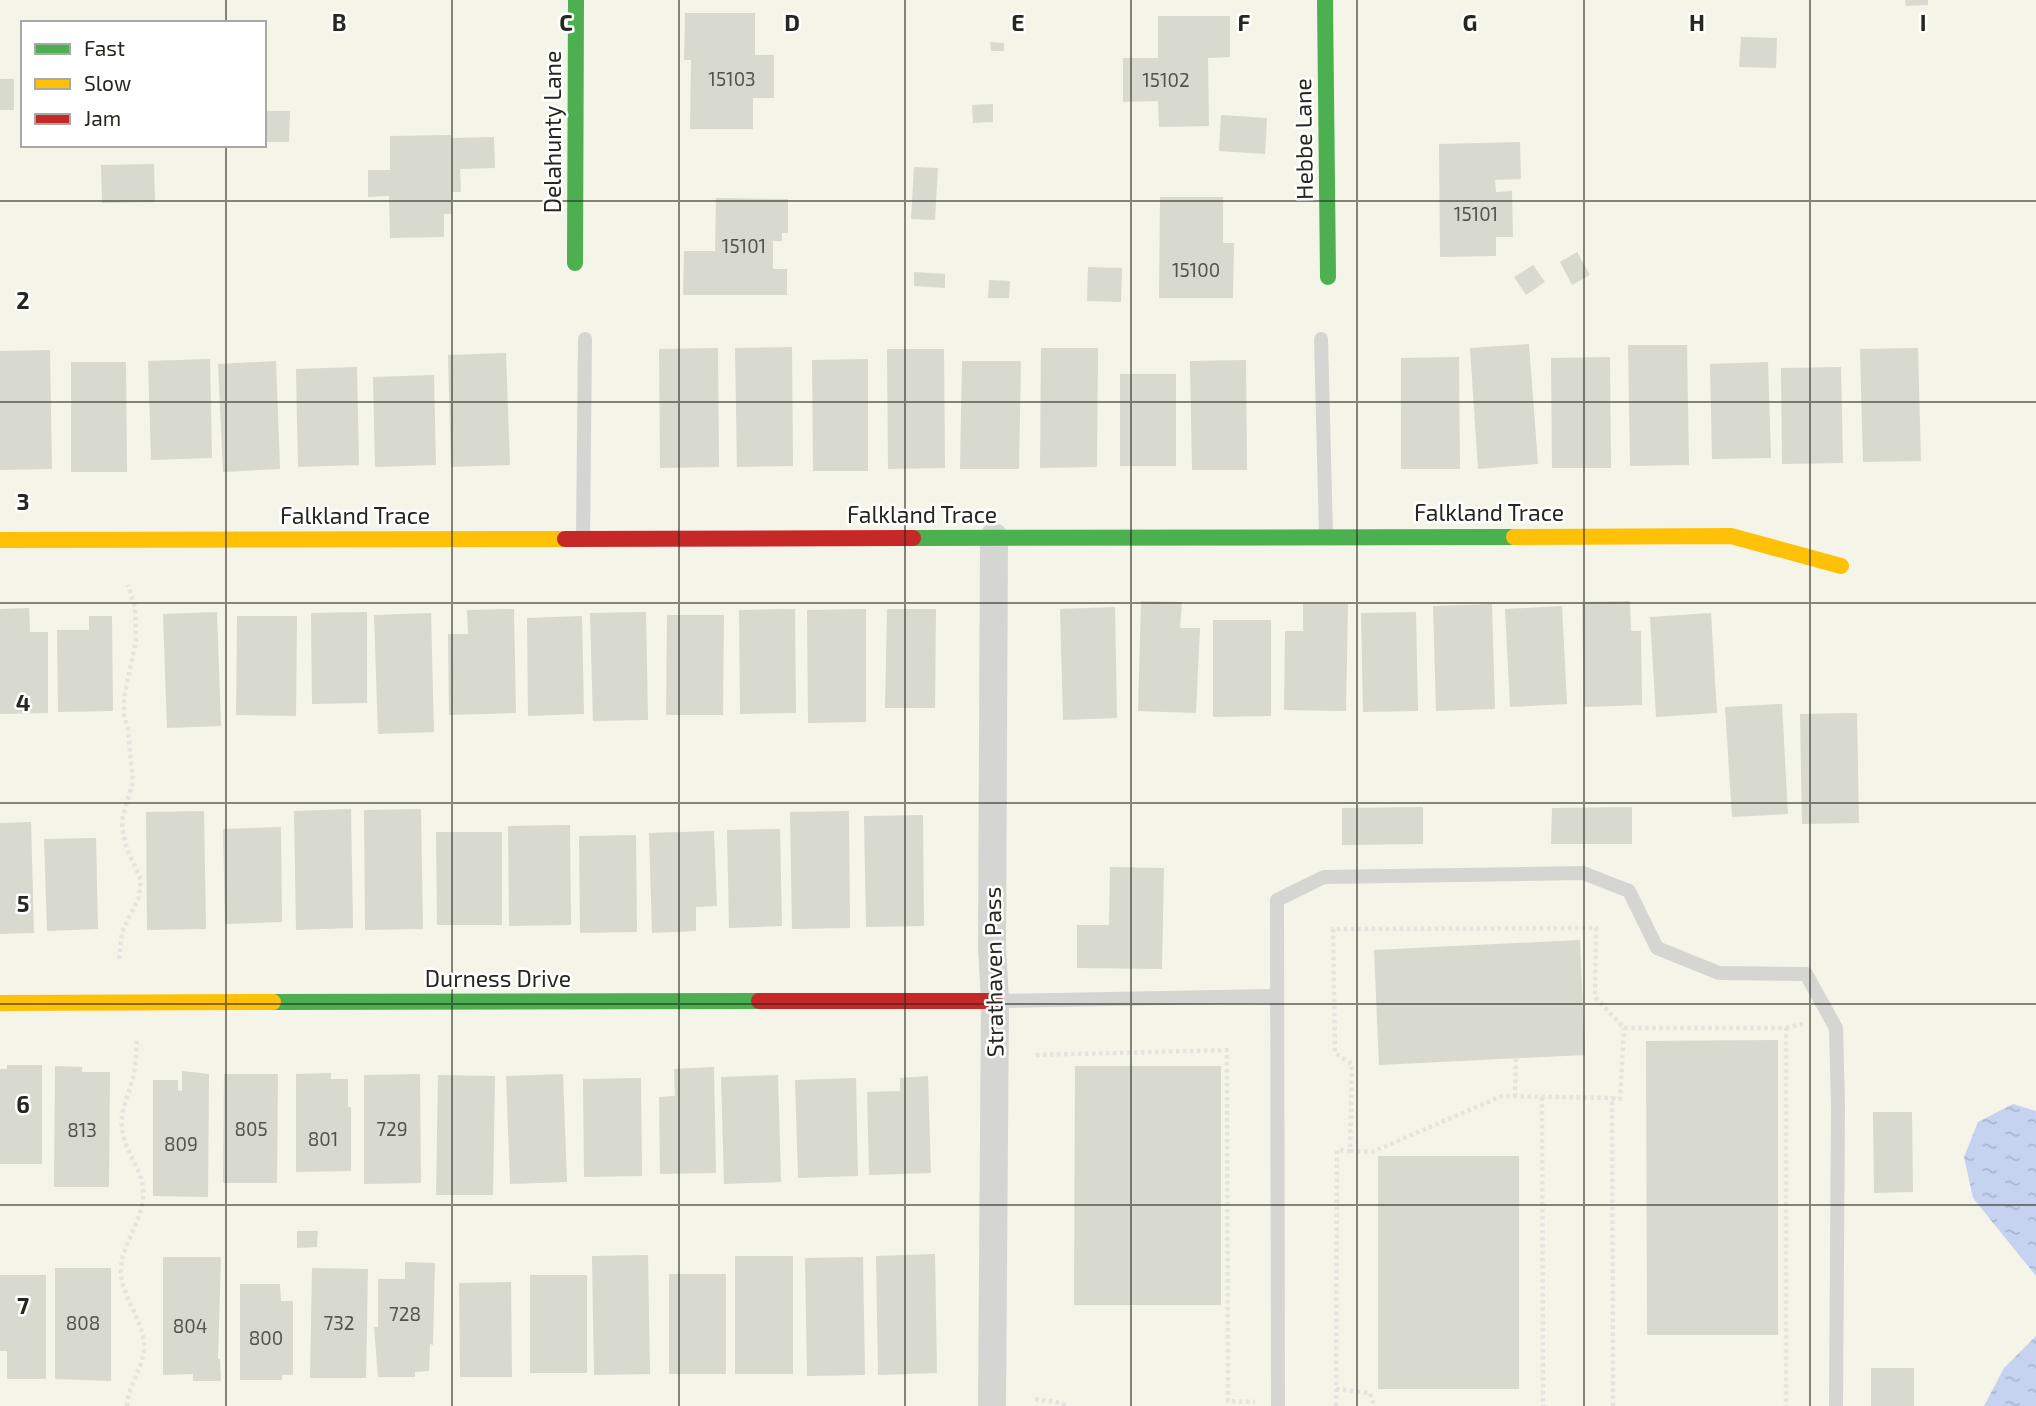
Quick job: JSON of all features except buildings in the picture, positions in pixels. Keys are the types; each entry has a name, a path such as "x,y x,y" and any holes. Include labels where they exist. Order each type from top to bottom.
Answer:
{"street":[{"name":"Delahunty Lane","path":"575,263 576,0"},
{"name":"Hebbe Lane","path":"1325,0 1328,277"},
{"name":"Falkland Trace","path":"0,540 1731,536 1840,566"},
{"name":"Strathaven Pass","path":"992,1406 994,537"},
{"name":"Durness Drive","path":"0,1003 995,1001"}],"lane":[{"path":"583,538 585,339"},
{"path":"1321,339 1326,536"},
{"path":"1278,1406 1277,900 1324,877 1583,873 1629,891 1657,948 1719,973 1806,974 1836,1028 1836,1406"},
{"path":"995,1001 1277,996"}],"path":[{"path":"119,959 122,932 139,897 141,880 127,849 122,829 133,782 124,715 124,698 136,640 135,607 128,585"},
{"path":"1336,1406 1338,1150 1371,1152 1502,1096 1620,1099 1624,1028 1595,997 1595,928 1333,929 1335,1054 1352,1064 1350,1150"},
{"path":"1624,1028 1786,1028 1786,1406"},
{"path":"127,1406 144,1350 139,1325 125,1296 121,1270 122,1259 138,1222 143,1198 140,1173 123,1135 121,1124 122,1112 133,1081 137,1039"},
{"path":"1036,1055 1227,1050 1228,1401 1256,1402 1256,1406"},
{"path":"1515,1097 1516,1058"},
{"path":"1542,1097 1543,1406"},
{"path":"1612,1098 1613,1406"},
{"path":"1336,1389 1370,1393 1374,1406"},
{"path":"1035,1399 1066,1406"}],"water":[{"path":"2013,1104 2036,1111 2036,1276 1973,1198 1964,1157 1978,1122"},
{"path":"2036,1336 2036,1406 1984,1406 2004,1368"}],"traffic: fast":[{"path":"575,263 576,0"},
{"path":"1325,0 1328,277"},
{"path":"913,538 1514,537"},
{"path":"273,1002 759,1001"}],"traffic: slow":[{"path":"1514,537 1731,536 1841,566"},
{"path":"0,540 565,539"},
{"path":"0,1003 273,1002"}],"traffic: jam":[{"path":"565,539 913,538"},
{"path":"759,1001 995,1001"}]}
